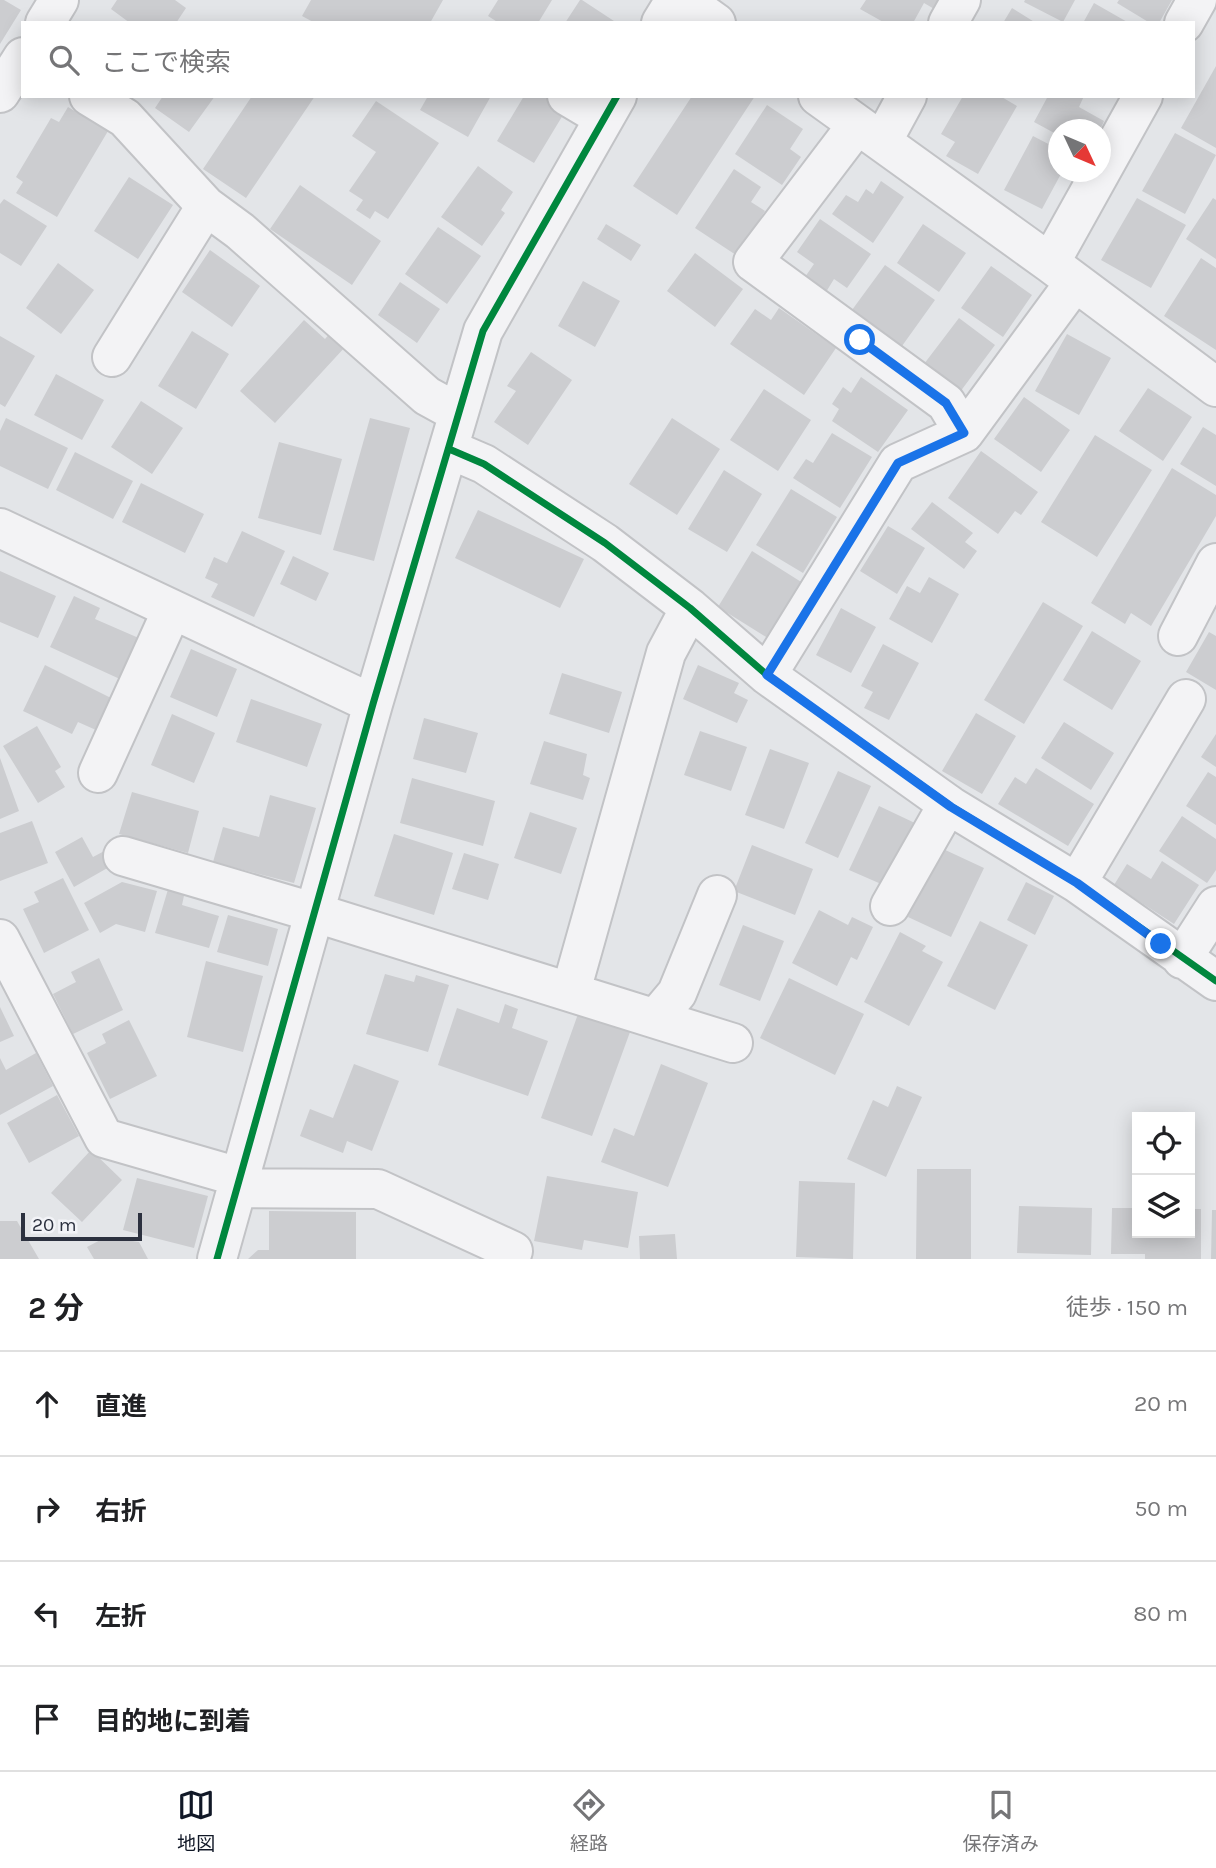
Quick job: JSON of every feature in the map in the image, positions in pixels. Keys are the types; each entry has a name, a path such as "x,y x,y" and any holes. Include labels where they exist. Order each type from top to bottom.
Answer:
{"street":[{"path":"46,21 59,0"},
{"path":"662,21 675,0"},
{"path":"684,0 713,21"},
{"path":"949,21 961,0"},
{"path":"1185,21 1197,0"},
{"path":"0,93 21,60"},
{"path":"92,98 125,118 206,206 240,230 426,396 453,431 484,464 605,542 690,608 767,675 948,804 1077,883 1216,981"},
{"path":"217,1259 373,704 484,331 610,107 575,98"},
{"path":"821,98 1063,272 1216,387"},
{"path":"905,98 753,262 946,403 964,433"},
{"path":"767,675 898,463 964,433 1063,272 1142,98"},
{"path":"112,357 206,206"},
{"path":"0,528 373,704"},
{"path":"1178,636 1216,563"},
{"path":"571,991 666,653 690,608"},
{"path":"98,773 172,610"},
{"path":"1077,883 1186,699"},
{"path":"890,906 948,804"},
{"path":"122,856 571,991 733,1043"},
{"path":"656,1018 677,993 717,895"},
{"path":"1182,959 1216,906"},
{"path":"0,939 104,1138 238,1182 377,1189 513,1251"}],"building":[{"path":"0,0 21,10 0,44"},
{"path":"117,0 175,0 186,8 177,21 127,21 111,9"},
{"path":"311,0 443,0 431,21 311,21 302,16"},
{"path":"498,0 552,0 539,21 496,21 488,16"},
{"path":"582,0 614,21 566,21"},
{"path":"866,0 941,0 936,10 924,3 914,21 881,21 860,9"},
{"path":"1025,0 1075,0 1064,21 1024,2"},
{"path":"1119,0 1172,0 1160,21 1147,21 1117,3"},
{"path":"1094,3 1126,21 1084,21"},
{"path":"1012,8 1033,21 1004,21"},
{"path":"1216,66 1216,148 1181,128"},
{"path":"162,98 214,98 189,132 155,108"},
{"path":"251,98 314,98 246,198 203,169"},
{"path":"427,98 490,98 468,137 420,110"},
{"path":"523,98 547,98 566,110 534,163 497,141"},
{"path":"691,98 754,98 677,215 633,186"},
{"path":"962,98 1003,98 1017,106 978,174 946,156 955,142 941,134"},
{"path":"1047,98 1083,98 1079,107 1100,119 1048,119 1048,130 1034,122"},
{"path":"376,101 439,143 388,219 375,211 370,219 356,210 363,200 349,191 376,152 352,136"},
{"path":"767,105 803,129 790,149 801,157 782,185 735,154"},
{"path":"68,107 108,131 57,217 16,193 23,182 16,177 51,118 59,122"},
{"path":"1175,133 1216,155 1185,214 1142,191"},
{"path":"1033,136 1048,144 1048,182 1057,182 1042,209 1004,190"},
{"path":"478,166 513,192 501,210 505,213 482,246 441,217"},
{"path":"734,169 761,187 751,202 765,211 736,255 695,228"},
{"path":"129,177 173,205 138,259 94,231"},
{"path":"881,181 904,197 873,243 832,214 846,195 858,202 866,189 873,194"},
{"path":"300,185 381,241 352,285 270,229"},
{"path":"1137,198 1186,225 1151,288 1101,260"},
{"path":"1213,198 1216,200 1216,259 1186,239"},
{"path":"4,199 47,226 21,266 0,253 0,204"},
{"path":"820,219 871,254 847,288 834,279 826,292 805,277 814,264 797,252"},
{"path":"606,224 641,245 631,261 597,239"},
{"path":"923,224 966,253 939,292 897,263"},
{"path":"438,227 481,256 447,304 405,274"},
{"path":"210,250 260,286 232,327 182,292"},
{"path":"695,253 743,289 715,327 667,291"},
{"path":"1201,258 1216,268 1216,350 1164,316"},
{"path":"58,263 94,290 61,334 26,308"},
{"path":"885,265 935,300 902,346 852,310"},
{"path":"991,266 1032,295 1003,337 961,308"},
{"path":"583,281 620,301 595,347 558,326"},
{"path":"400,282 440,309 417,343 378,315"},
{"path":"779,308 836,348 804,395 730,344 755,309 771,320"},
{"path":"959,318 995,345 960,392 924,364"},
{"path":"304,320 325,339 331,332 346,346 275,423 240,391"},
{"path":"192,331 229,354 196,409 158,386"},
{"path":"1067,334 1111,358 1079,415 1035,391"},
{"path":"0,336 35,356 5,407 0,404"},
{"path":"531,352 572,380 528,445 494,422 516,391 507,386"},
{"path":"56,374 104,400 82,440 34,415"},
{"path":"861,377 908,410 878,452 832,421 839,409 832,404 843,387 851,393"},
{"path":"1148,388 1192,417 1163,461 1119,431"},
{"path":"764,389 811,420 778,471 730,440"},
{"path":"1024,397 1070,430 1041,472 994,439"},
{"path":"141,401 183,428 152,474 111,447"},
{"path":"6,418 68,448 48,489 0,466 0,431"},
{"path":"370,418 410,428 374,561 333,550"},
{"path":"672,418 720,449 677,515 629,484"},
{"path":"1203,427 1216,435 1216,486 1180,464"},
{"path":"832,433 872,457 840,508 793,478 806,459 813,463"},
{"path":"1095,435 1152,470 1097,557 1041,522"},
{"path":"279,442 342,459 321,535 258,518"},
{"path":"981,451 1038,492 1021,515 1015,511 998,534 948,498"},
{"path":"75,452 133,481 113,519 56,490"},
{"path":"1172,468 1216,495 1216,516 1151,626 1131,613 1125,624 1091,603"},
{"path":"724,470 762,494 727,552 688,529"},
{"path":"141,483 204,514 185,553 122,522"},
{"path":"791,489 837,517 803,573 756,545"},
{"path":"932,502 973,533 965,542 977,551 964,569 911,529"},
{"path":"478,510 584,559 560,608 455,558"},
{"path":"888,526 925,548 897,594 860,571"},
{"path":"242,531 285,551 254,617 211,597 218,584 205,578 214,557 227,563"},
{"path":"752,551 806,585 771,640 718,607"},
{"path":"293,556 329,573 316,601 280,584"},
{"path":"0,571 56,596 38,638 0,622"},
{"path":"929,577 959,594 932,643 889,619 907,586 920,593"},
{"path":"74,596 100,608 95,619 141,639 122,680 50,647"},
{"path":"1043,602 1083,626 1024,724 984,700"},
{"path":"841,608 876,627 851,673 816,655"},
{"path":"1092,631 1141,661 1112,710 1063,680"},
{"path":"1209,632 1216,636 1216,690 1186,672"},
{"path":"883,644 919,663 889,720 864,708 873,692 861,686"},
{"path":"191,649 237,669 217,717 170,697"},
{"path":"45,665 111,698 96,730 78,722 72,734 23,711"},
{"path":"698,665 739,683 734,693 748,700 737,723 683,699"},
{"path":"562,673 622,692 609,733 549,714"},
{"path":"251,699 322,724 307,767 236,742"},
{"path":"976,713 1016,736 982,794 942,771"},
{"path":"172,714 215,733 194,783 151,765"},
{"path":"424,718 478,733 466,773 413,759"},
{"path":"1064,722 1114,753 1091,790 1041,758"},
{"path":"37,726 61,767 55,771 65,787 38,803 3,746"},
{"path":"700,731 747,747 731,791 684,775"},
{"path":"1216,734 1216,767 1201,757"},
{"path":"544,741 587,754 583,775 590,778 583,800 530,784"},
{"path":"770,749 809,763 784,829 745,815"},
{"path":"0,758 19,811 0,819"},
{"path":"1036,768 1094,804 1068,846 998,804 1015,777 1026,784"},
{"path":"838,771 871,786 838,858 805,843"},
{"path":"1208,772 1216,777 1216,825 1186,806"},
{"path":"412,778 495,801 483,846 400,823"},
{"path":"132,792 199,811 188,853 119,834"},
{"path":"270,795 316,808 294,883 213,862 223,827 259,837"},
{"path":"879,806 917,824 888,887 849,870"},
{"path":"530,812 577,828 561,874 514,858"},
{"path":"1182,816 1216,839 1216,870 1207,883 1159,851"},
{"path":"32,821 48,863 0,881 0,833"},
{"path":"394,834 453,853 434,915 374,896"},
{"path":"82,837 93,857 110,848 118,862 74,887 55,852"},
{"path":"752,845 813,869 795,915 734,891"},
{"path":"941,848 984,868 951,937 908,917"},
{"path":"464,853 499,864 488,900 452,889"},
{"path":"1162,861 1199,885 1174,924 1114,885 1127,864 1151,879"},
{"path":"63,878 89,930 44,953 23,909 39,902 34,892"},
{"path":"122,882 157,891 145,932 116,924 100,933 84,903"},
{"path":"1026,882 1054,896 1035,935 1007,920"},
{"path":"169,886 185,891 182,905 219,916 209,948 155,933"},
{"path":"819,910 848,925 852,917 873,927 857,960 851,957 837,986 792,963"},
{"path":"228,915 278,929 268,966 217,952"},
{"path":"980,921 1028,945 995,1010 947,986"},
{"path":"743,925 784,941 760,1001 719,985"},
{"path":"900,932 926,946 922,951 943,962 909,1026 864,1002"},
{"path":"99,958 123,1010 73,1034 53,994 76,982 71,972"},
{"path":"206,961 263,976 243,1052 187,1037"},
{"path":"385,974 414,982 416,975 449,985 428,1052 366,1034"},
{"path":"789,978 864,1014 835,1075 760,1038"},
{"path":"505,1004 518,1009 512,1028 548,1041 528,1096 438,1065 457,1008 499,1023"},
{"path":"0,1007 14,1036 0,1042"},
{"path":"578,1014 630,1032 592,1136 541,1118"},
{"path":"129,1020 157,1076 110,1099 87,1053 106,1043 102,1034"},
{"path":"36,1053 53,1086 0,1115 0,1058 6,1070"},
{"path":"354,1064 399,1081 372,1151 347,1141 343,1153 300,1136 310,1109 333,1118"},
{"path":"661,1064 708,1083 668,1187 601,1162 614,1128 634,1136"},
{"path":"897,1086 922,1097 886,1177 847,1159 873,1100 888,1107"},
{"path":"57,1095 79,1136 29,1163 7,1123"},
{"path":"91,1150 122,1180 82,1222 51,1193"},
{"path":"917,1169 971,1169 971,1259 916,1259"},
{"path":"547,1176 638,1192 628,1248 584,1240 582,1250 534,1241"},
{"path":"137,1178 208,1196 194,1248 123,1230"},
{"path":"799,1181 855,1183 853,1259 796,1257"},
{"path":"1019,1206 1092,1208 1091,1255 1017,1253"},
{"path":"1112,1208 1132,1208 1132,1238 1195,1238 1195,1209 1201,1209 1201,1259 1145,1259 1145,1254 1111,1254"},
{"path":"1212,1210 1216,1210 1216,1259 1211,1259"},
{"path":"269,1211 356,1212 356,1259 248,1259 258,1250 269,1250"},
{"path":"0,1221 17,1221 39,1259 0,1259"},
{"path":"675,1234 677,1259 640,1259 639,1236"},
{"path":"106,1237 139,1242 148,1259 94,1259 87,1247"}],"cycle path":[{"path":"217,1259 373,704 483,331 616,98"},
{"path":"449,449 484,464 605,543 690,608 767,675 952,807 1077,883 1216,981"}],"route":[{"path":"860,340 946,403 964,433 898,463 767,675 951,807 1077,883 1161,944"}]}
